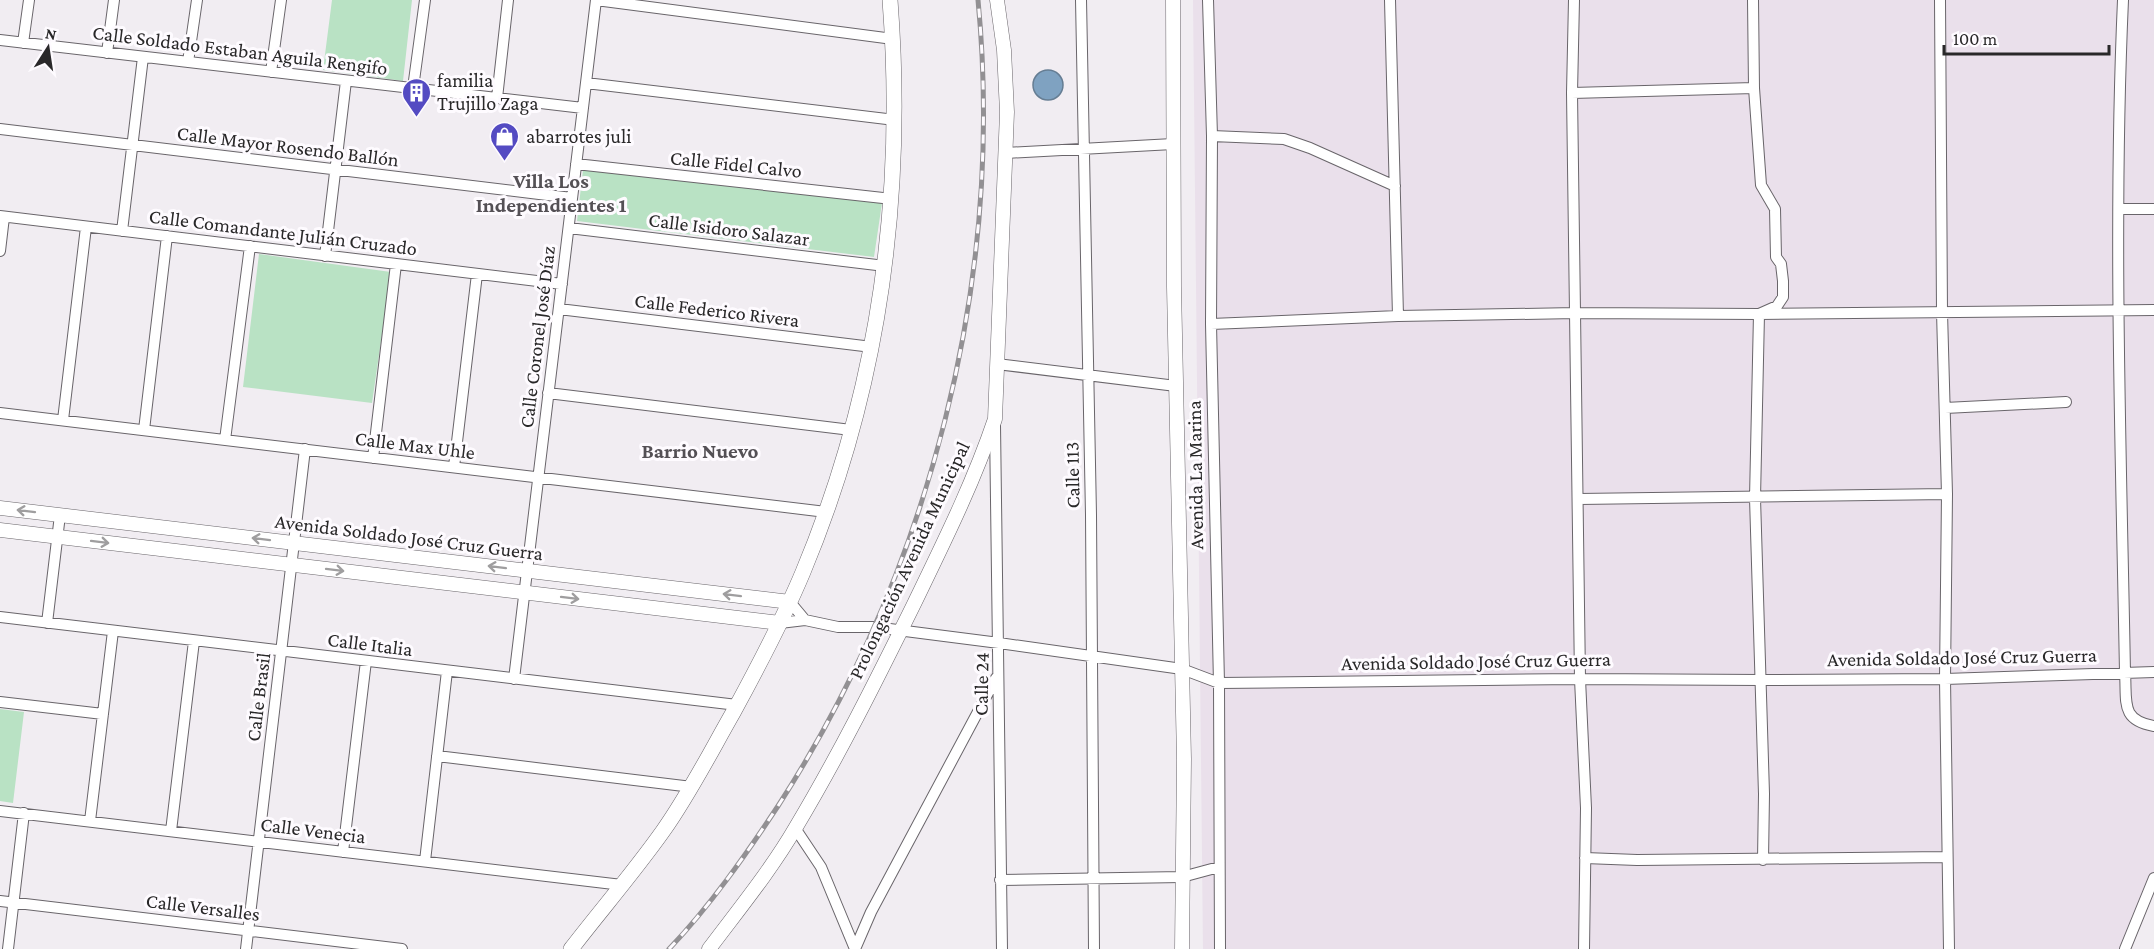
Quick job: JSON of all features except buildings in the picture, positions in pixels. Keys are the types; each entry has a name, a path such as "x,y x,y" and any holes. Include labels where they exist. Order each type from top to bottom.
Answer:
{"main road":[{"path":"571,949 622,885 692,787 780,623 825,512 851,430 872,347 885,266 892,200 895,120 890,0"}],"street":[{"path":"23,43 29,0"},
{"path":"107,53 114,0"},
{"path":"188,62 197,0"},
{"path":"271,72 281,0"},
{"path":"413,88 424,0"},
{"path":"496,98 508,0"},
{"path":"596,0 893,39"},
{"name":"Calle Coronel José Díaz","path":"514,679 596,0"},
{"name":"Prolongación Avenida Municipal","path":"709,949 775,860 840,750 901,631 981,462 995,419 1007,112 1004,50 997,0"},
{"name":"Calle 113","path":"1082,0 1086,148 1094,949"},
{"name":"Avenida La Marina","path":"1173,0 1176,386 1184,759 1182,949"},
{"name":"Avenida La Marina","path":"1208,0 1212,136 1211,324 1219,683 1220,949"},
{"path":"1390,0 1398,316"},
{"path":"1574,0 1572,93 1580,679 1586,808 1584,949"},
{"path":"1753,0 1754,88 1761,185 1775,210 1776,257 1781,264 1783,281 1783,297 1777,306 1759,314"},
{"path":"1940,0 1942,312 1947,494 1945,679 1949,949"},
{"path":"2123,0 2118,110 2125,673 2128,713 2140,724 2154,726"},
{"name":"Calle Soldado Estaban Aguila Rengifo","path":"0,40 583,108"},
{"path":"122,231 143,57"},
{"path":"325,255 346,81"},
{"path":"586,83 895,120"},
{"path":"1572,93 1754,88"},
{"name":"Calle Mayor Rosendo Ballón","path":"0,129 572,198"},
{"path":"1212,136 1284,139 1310,148 1395,186"},
{"path":"1006,153 1173,144"},
{"name":"Calle Fidel Calvo","path":"576,164 892,200"},
{"path":"2119,209 2154,209"},
{"path":"0,251 2,216"},
{"name":"Calle Comandante Julián Cruzado","path":"2,216 562,284"},
{"path":"63,420 86,226"},
{"name":"Calle Isidoro Salazar","path":"568,228 885,266"},
{"path":"144,430 167,236"},
{"path":"225,440 250,246"},
{"path":"373,458 396,264"},
{"path":"454,467 477,274"},
{"name":"Calle Federico Rivera","path":"559,309 872,347"},
{"path":"1211,324 1398,316 1576,313 1759,314 2154,310"},
{"path":"1759,314 1755,498 1764,794 1763,860"},
{"path":"997,364 1176,386"},
{"path":"548,393 851,430"},
{"path":"1945,408 2066,402"},
{"name":"Calle Max Uhle","path":"0,413 825,512"},
{"name":"Calle 24","path":"995,419 1002,949"},
{"name":"Calle Brasil","path":"246,949 305,449"},
{"path":"1579,499 1947,494"},
{"name":"Avenida Soldado José Cruz Guerra","path":"0,508 790,602"},
{"path":"47,623 60,515"},
{"name":"Avenida Soldado José Cruz Guerra","path":"0,530 780,623 805,620 838,627 874,627 1182,669 1219,683 1580,679 1945,679 2154,672"},
{"path":"790,602 805,620"},
{"name":"Calle Italia","path":"0,618 737,705"},
{"path":"90,821 113,631"},
{"path":"171,831 194,641"},
{"path":"343,852 366,661"},
{"path":"425,861 447,671"},
{"path":"855,949 871,912 998,675"},
{"path":"0,702 103,714"},
{"path":"437,756 692,787"},
{"name":"Calle Venecia","path":"0,811 622,885"},
{"path":"8,949 24,813"},
{"path":"795,828 822,867 855,949"},
{"path":"1585,858 1763,860 1947,857"},
{"path":"1000,880 1182,877 1219,867"},
{"path":"2125,949 2154,878"},
{"name":"Calle Versalles","path":"0,901 248,931 334,945 402,949"}],"shaded area":[{"path":"1193,0 2154,0 2154,889 2131,949 1203,949"}],"green space":[{"path":"332,0 412,0 403,81 323,70"},
{"path":"583,170 882,203 874,257 577,221"},
{"path":"259,254 391,272 372,403 243,387"},
{"path":"0,709 24,712 13,803 0,801"}],"water":[{"path":"1048,70 1059,74 1063,85 1059,96 1048,100 1037,96 1033,85 1037,74"}],"railway":[{"path":"669,949 713,898 753,843 778,806 831,715 877,620 915,521 945,420 967,316 980,211 983,105 978,0"}],"place":[{"name":"familia Trujillo Zaga","path":"416,118"},
{"name":"abarrotes juli","path":"505,162"}],"district":[{"name":"Villa Los Independientes 1","path":"551,193"},
{"name":"Barrio Nuevo","path":"700,451"}]}
